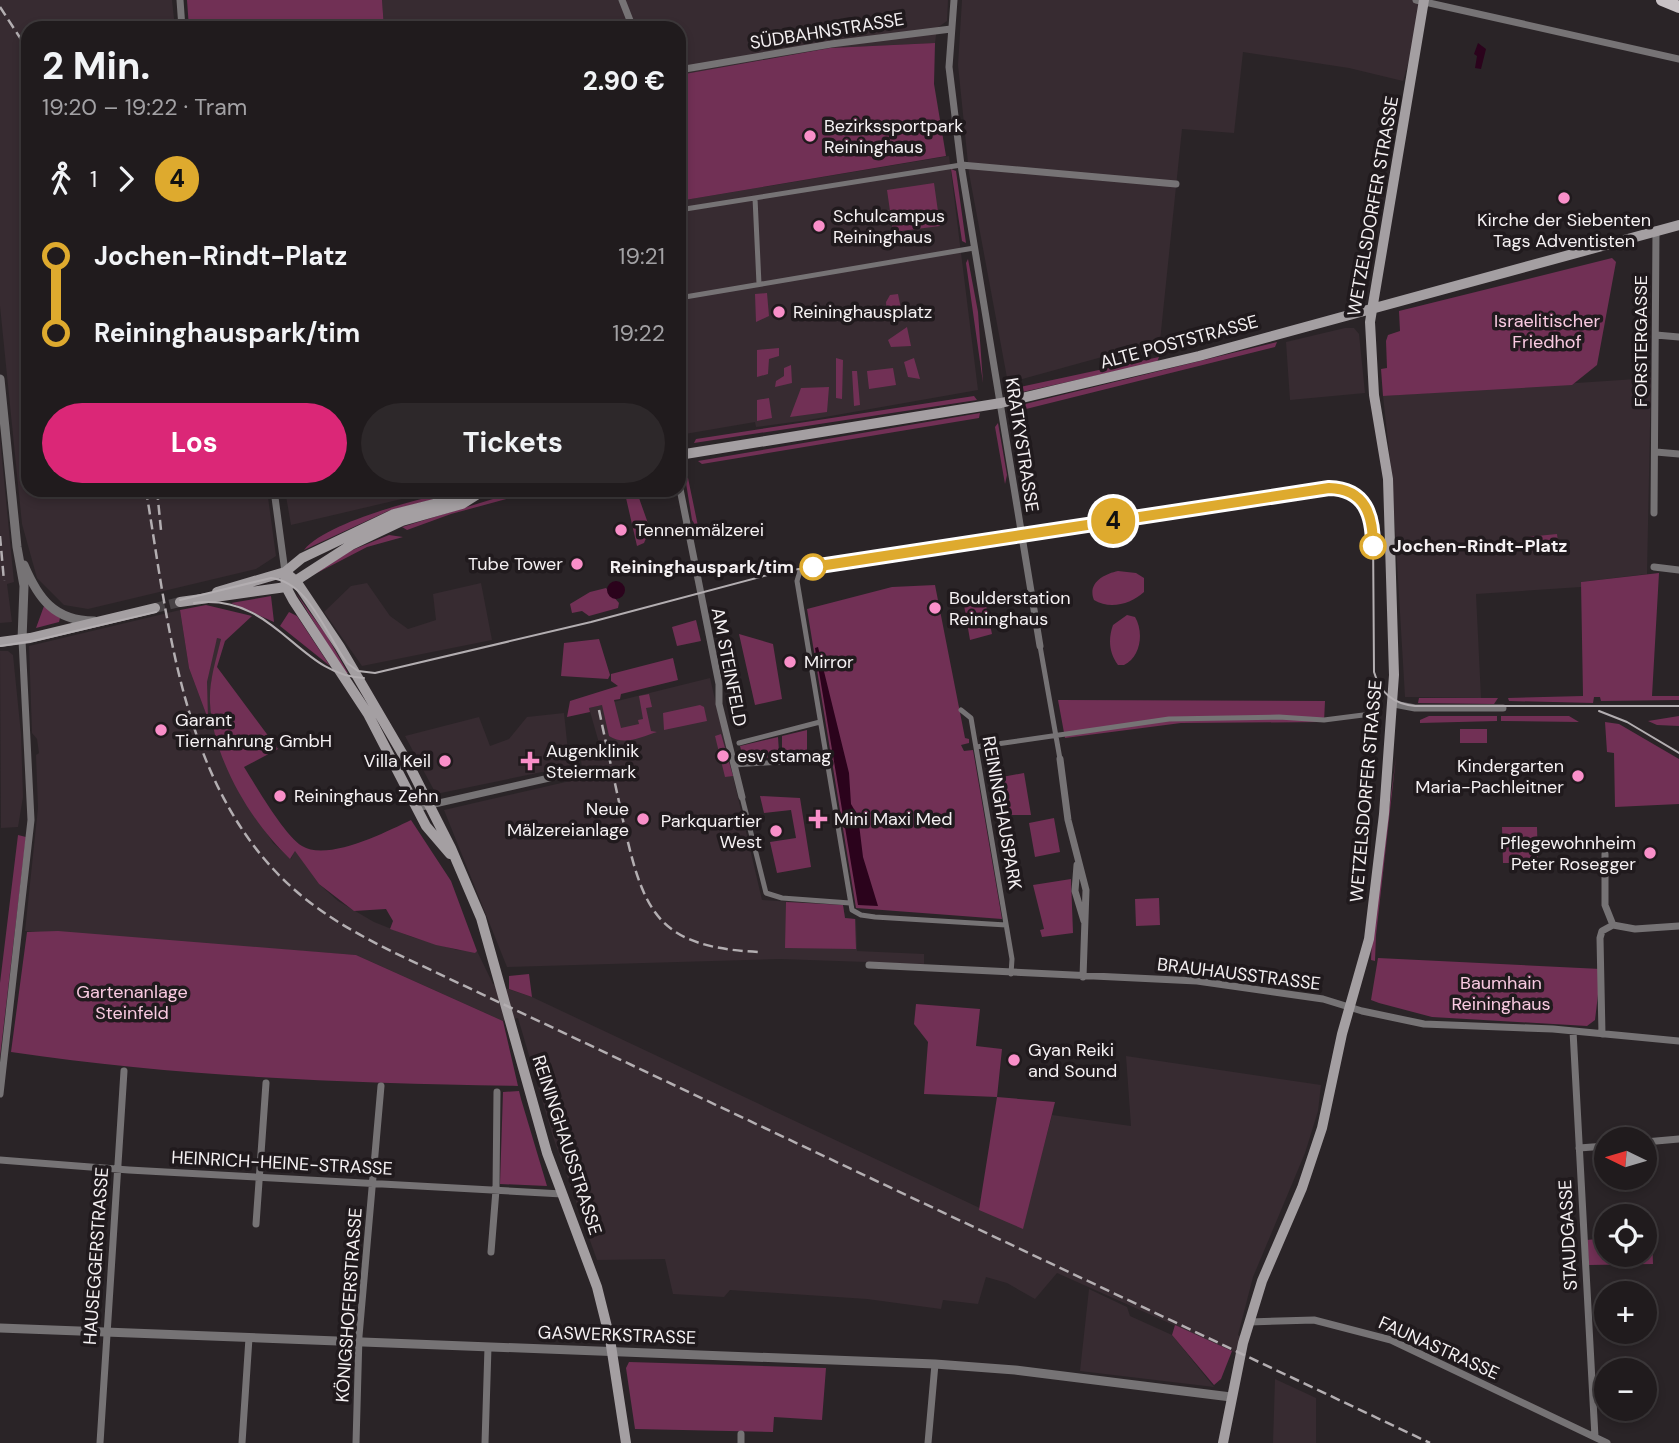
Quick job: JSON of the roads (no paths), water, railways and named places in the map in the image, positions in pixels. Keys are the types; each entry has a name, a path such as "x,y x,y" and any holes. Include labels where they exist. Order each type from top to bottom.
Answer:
{"main road":[{"path":"1662,0 1679,8"},
{"name":"WETZELSDORFER STRASSE","path":"1223,1443 1249,1322 1262,1281 1303,1188 1322,1128 1349,1007 1369,939 1394,704 1388,479 1371,370 1371,310 1421,1"},
{"name":"ALTE POSTSTRASSE","path":"686,454 1001,403 1171,363 1679,225"},
{"path":"204,597 285,572 302,558 378,520 463,497"},
{"path":"180,602 291,584 351,545 402,521 461,504 474,497"},
{"name":"REININGHAUSSTRASSE","path":"285,572 435,839 457,862"},
{"name":"REININGHAUSSTRASSE","path":"291,584 357,675 430,806 457,862 492,950 530,1095 562,1194 597,1287 612,1351 626,1443"},
{"path":"0,642 22,640 155,608"},
{"path":"345,676 357,675"}],"street":[{"path":"180,0 182,21"},
{"path":"622,0 630,21"},
{"path":"951,29 954,0"},
{"path":"1421,1 1679,59"},
{"name":"SÜDBAHNSTRASSE","path":"686,69 831,44 951,29"},
{"name":"KRATKYSTRASSE","path":"951,29 949,67 961,165 1057,735 1068,820 1078,864 1075,891 1084,921 1083,977"},
{"path":"686,209 961,165 1176,184"},
{"path":"755,198 760,284"},
{"name":"FORSTERGASSE","path":"1654,513 1656,230"},
{"path":"686,297 974,248"},
{"path":"1656,335 1679,337"},
{"path":"0,379 17,547 24,586 22,640 32,797 0,1094"},
{"path":"1656,452 1679,454"},
{"path":"275,497 285,572"},
{"name":"AM STEINFELD","path":"681,497 719,684 719,704 766,893 782,898 850,903"},
{"path":"17,547 33,588 51,609 68,618 107,621"},
{"path":"1654,567 1679,570"},
{"path":"800,571 797,581 850,903 856,913 866,916 1006,925"},
{"path":"1394,704 1415,708 1503,708"},
{"name":"REININGHAUSPARK","path":"961,710 971,718 1012,974"},
{"path":"976,747 1169,719 1279,717 1324,720 1371,714"},
{"name":"AM STEINFELD","path":"739,743 820,722"},
{"path":"734,765 826,758"},
{"path":"417,808 580,771"},
{"path":"1605,854 1605,905 1613,925"},
{"path":"1602,1034 1602,931 1613,925 1635,929 1679,926"},
{"name":"BRAUHAUSSTRASSE","path":"869,965 1197,981 1323,999 1424,1024 1573,1031 1679,1041"},
{"name":"STAUDGASSE","path":"1573,1031 1595,1437"},
{"name":"HAUSEGGERSTRASSE","path":"100,1443 124,1071"},
{"path":"256,1224 265,1083"},
{"name":"KÖNIGSHOFERSTRASSE","path":"356,1443 360,1342 382,1086"},
{"path":"491,1252 496,1190 497,1092"},
{"path":"1657,1141 1679,1139"},
{"path":"1579,1148 1594,1147"},
{"name":"HEINRICH-HEINE-STRASSE","path":"0,1160 118,1170 562,1194"},
{"name":"FAUNASTRASSE","path":"1249,1322 1314,1320 1391,1340 1607,1443"},
{"name":"GASWERKSTRASSE","path":"0,1328 935,1364 1007,1369 1231,1397"},
{"path":"242,1443 249,1338"},
{"path":"485,1443 488,1347"},
{"path":"928,1443 935,1364"}],"tunnel":[{"path":"155,608 180,602"}],"tram line":[{"name":"4","path":"813,567 1329,488 1350,492 1365,504 1372,521 1373,546"},
{"path":"180,600 271,578 284,582 306,599 347,663 358,671 375,673 591,622 779,572 1335,488 1357,497 1370,515 1373,532 1374,672 1380,686 1394,700 1415,706 1679,706"},
{"path":"194,603 222,603 246,610 266,621 321,664 341,674 364,678"},
{"path":"0,646 33,641 156,612"},
{"path":"1599,711 1627,722 1679,753"}],"railway":[{"path":"0,7 21,39"},
{"path":"147,497 175,658 190,713 209,766 234,816 266,861 318,909 395,953 1430,1443"},
{"path":"158,497 161,530"},
{"path":"0,536 4,581"},
{"path":"599,710 631,856 649,903 662,920 678,933 699,943 758,952"}],"place":[{"name":"Bezirkssportpark Reininghaus","path":"810,136"},
{"name":"Kirche der Siebenten Tags Adventisten","path":"1564,198"},
{"name":"Schulcampus Reininghaus","path":"819,226"},
{"name":"Reininghausplatz","path":"779,312"},
{"name":"Tennenmälzerei","path":"621,530"},
{"name":"Jochen-Rindt-Platz","path":"1373,546"},
{"name":"Tube Tower","path":"577,564"},
{"name":"Reininghauspark/tim","path":"813,567"},
{"name":"Boulderstation Reininghaus","path":"935,608"},
{"name":"Mirror","path":"790,662"},
{"name":"Garant Tiernahrung GmbH","path":"161,730"},
{"name":"esv stamag","path":"723,756"},
{"name":"Villa Keil","path":"445,761"},
{"name":"Augenklinik Steiermark","path":"530,761"},
{"name":"Kindergarten Maria-Pachleitner","path":"1578,776"},
{"name":"Reininghaus Zehn","path":"280,796"},
{"name":"Neue Mälzereianlage","path":"643,819"},
{"name":"Mini Maxi Med","path":"818,819"},
{"name":"Parkquartier West","path":"776,831"},
{"name":"Pflegewohnheim Peter Rosegger","path":"1650,853"},
{"name":"Gyan Reiki and Sound","path":"1014,1060"}],"park label":[{"name":"Israelitischer Friedhof","path":"1547,331"},
{"name":"Baumhain Reininghaus","path":"1501,993"},
{"name":"Gartenanlage Steinfeld","path":"132,1002"}]}
